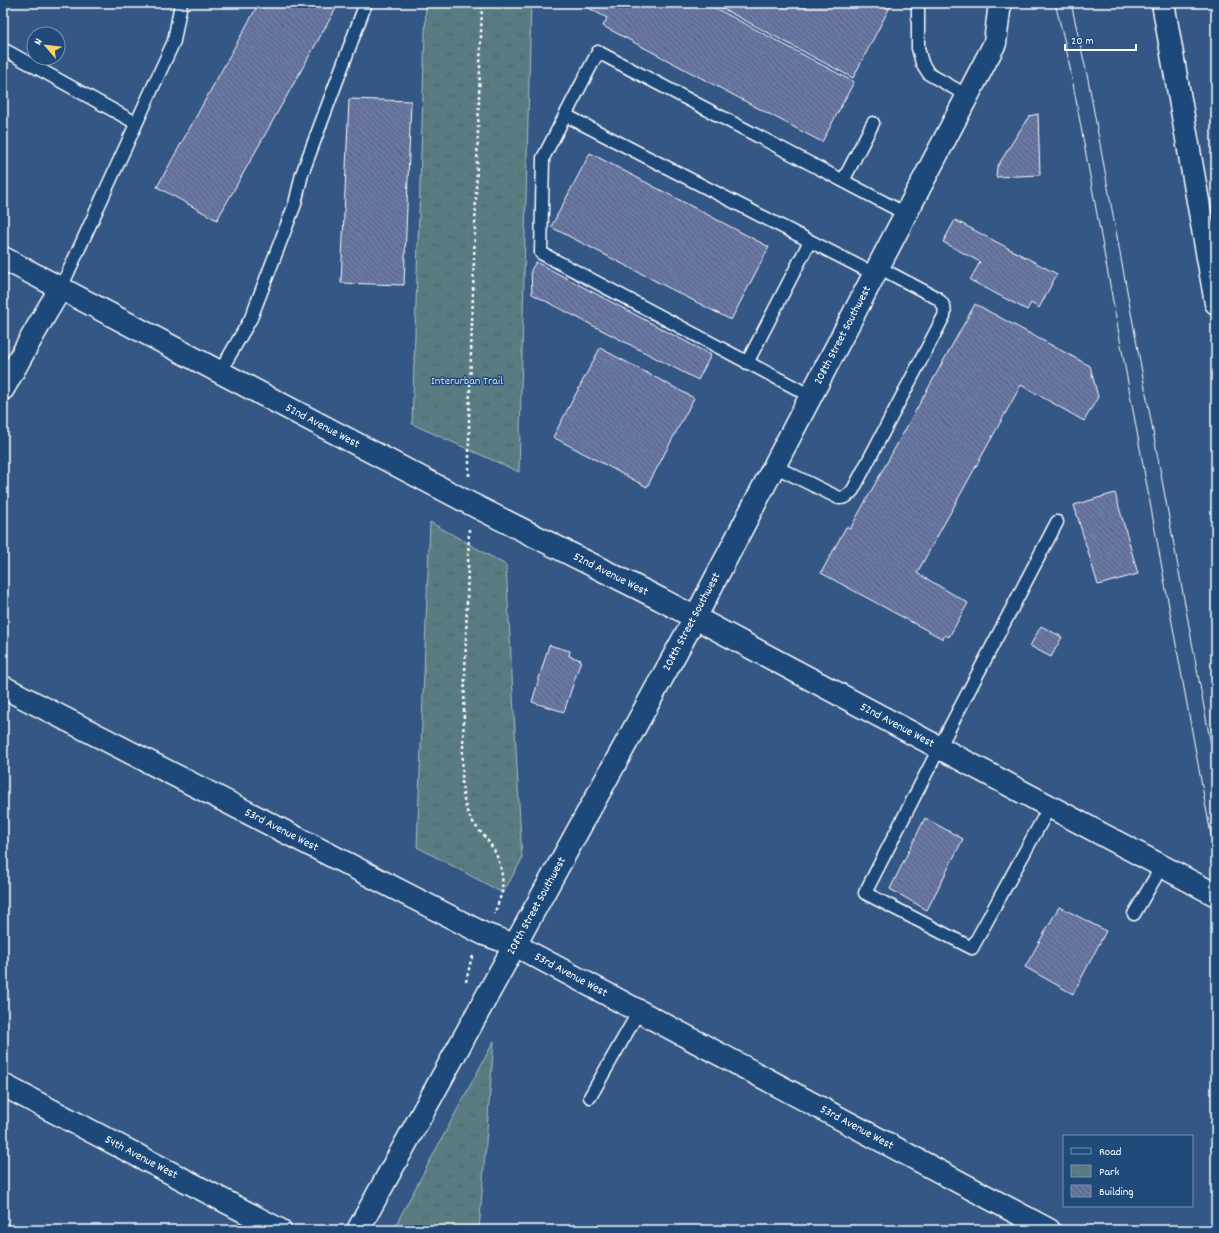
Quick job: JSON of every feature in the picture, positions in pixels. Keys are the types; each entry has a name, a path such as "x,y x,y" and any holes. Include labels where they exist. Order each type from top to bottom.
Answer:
{"main road":[{"name":"208th Street Southwest","path":"358,1230 695,618 996,43 1000,3"},
{"path":"1163,3 1216,303"},
{"name":"52nd Avenue West","path":"3,258 469,502 660,599 1216,895"},
{"path":"3,389 60,288"},
{"name":"53rd Avenue West","path":"3,687 484,934 515,945 1048,1230"},
{"name":"54th Avenue West","path":"3,1085 280,1230"}],"lane":[{"path":"60,288 174,41 181,3"},
{"path":"220,372 251,318 295,204 302,174 366,3"},
{"path":"918,3 918,48 922,63 929,74 968,96"},
{"path":"3,49 136,123"},
{"path":"811,396 541,254 543,158 565,115 598,52 906,214"},
{"path":"565,115 810,241 876,271 928,292 944,305 944,316 848,496 840,498 774,466"},
{"path":"843,181 873,123"},
{"path":"747,363 810,241"},
{"path":"1050,806 972,948 865,893 1057,522"},
{"path":"1134,914 1162,866"},
{"path":"590,1097 639,1011"}],"path":[{"path":"482,3 469,419 469,538 462,783 468,813 474,824 496,853 502,877 502,891 493,916"}],"green space":[{"name":"Interurban Trail","path":"426,3 531,3 519,472 412,424"},
{"path":"430,522 506,565 522,859 503,893 417,847"},
{"path":"494,1041 479,1230 393,1230"}],"building":[{"path":"259,3 339,3 217,220 157,187"},
{"path":"579,3 706,3 854,82 822,142 603,26 607,18"},
{"path":"712,3 892,3 853,78"},
{"path":"349,99 411,101 404,285 341,283"},
{"path":"1038,114 1040,175 996,177 997,167 1029,116"},
{"path":"590,153 769,247 731,320 551,227"},
{"path":"955,220 1057,274 1039,308 1031,303 1027,310 970,280 980,262 943,242"},
{"path":"536,262 711,355 698,380 532,294 531,270"},
{"path":"975,304 1090,366 1098,397 1084,421 1021,385 917,573 968,603 949,637 945,635 943,639 821,573 846,527 850,529"},
{"path":"600,348 694,398 647,487 553,437"},
{"path":"1115,493 1138,574 1098,585 1074,505"},
{"path":"1041,626 1062,637 1051,657 1030,646"},
{"path":"549,645 570,651 569,656 581,660 564,712 532,702"},
{"path":"925,818 963,839 927,910 890,889"},
{"path":"1059,907 1106,931 1073,994 1025,967"}],"tram line":[{"path":"1055,3 1066,47 1076,100 1216,862"},
{"path":"1071,3 1088,79 1216,772"}]}
